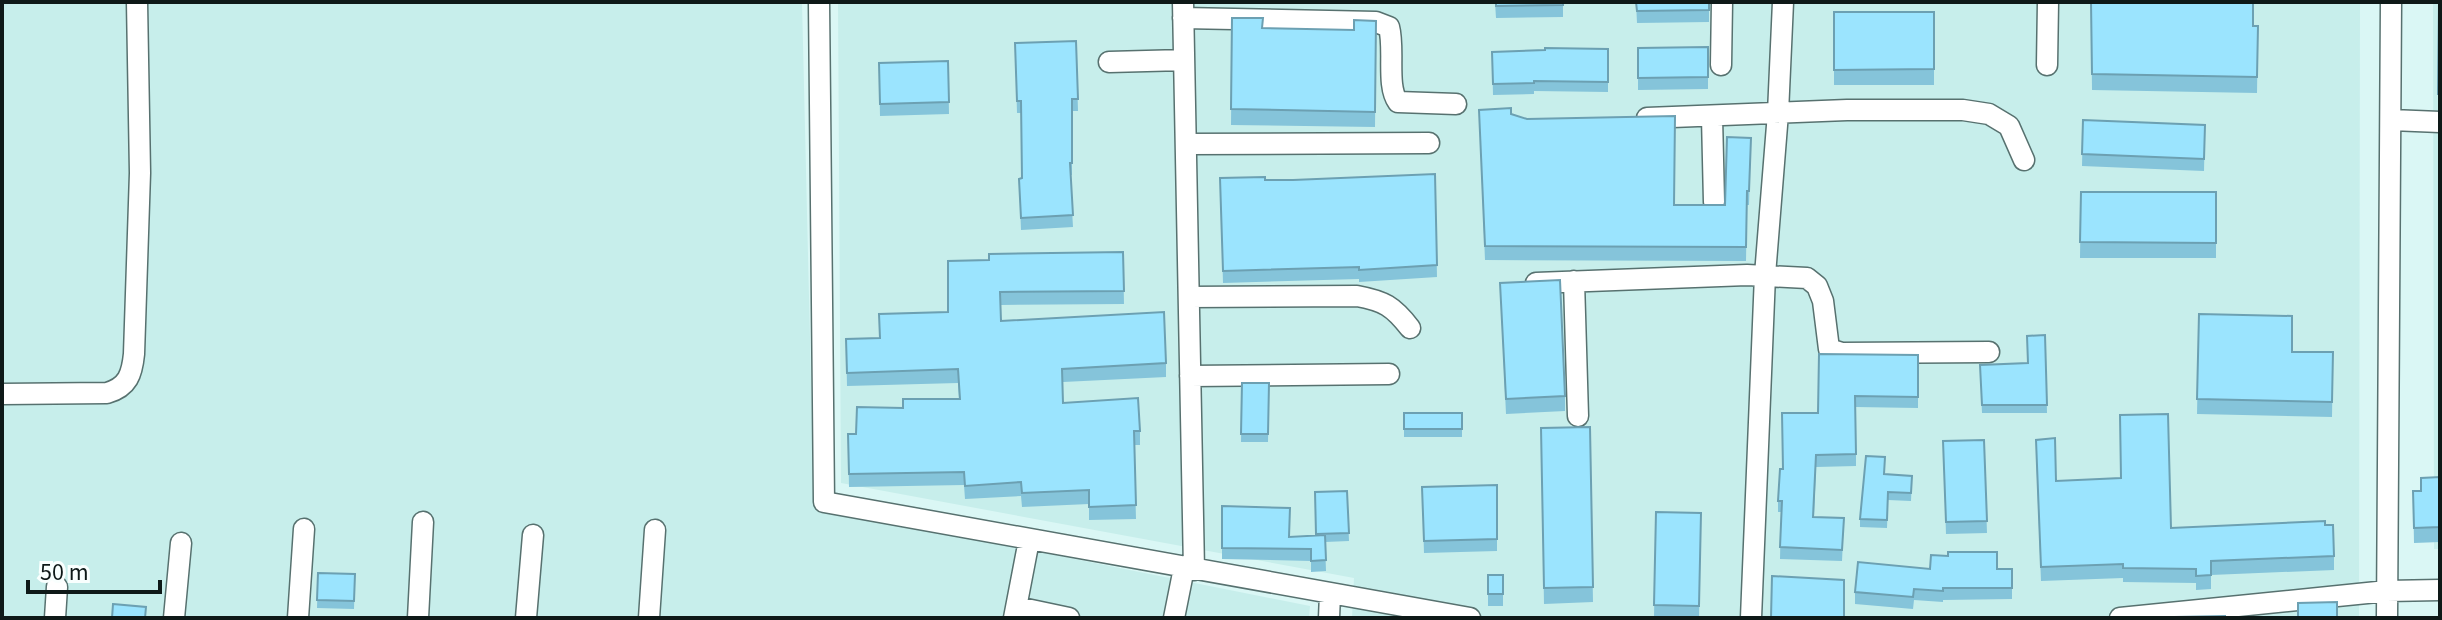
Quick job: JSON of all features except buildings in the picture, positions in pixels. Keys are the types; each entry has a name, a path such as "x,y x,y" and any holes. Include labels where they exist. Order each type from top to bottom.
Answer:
{"street":[{"path":"2,394 107,393 118,390 130,376 134,354 140,173 137,2"},
{"path":"819,2 824,502 1470,618"},
{"path":"1721,65 1722,2"},
{"path":"1751,618 1765,275 1783,2"},
{"path":"2047,65 2048,2"},
{"path":"2387,618 2391,2"},
{"path":"1174,618 1189,569 1190,376 1183,10 1376,22 1389,27 1393,41 1392,95 1398,102 1456,104"},
{"path":"1109,62 1184,60"},
{"path":"1619,119 1847,110 1963,110 1989,114 2009,126 2024,160"},
{"path":"1712,117 1714,202"},
{"path":"2391,120 2440,122"},
{"path":"1186,144 1429,143"},
{"path":"1518,283 1765,275 1807,278 1817,286 1823,301 1829,349 1842,353 1989,352"},
{"path":"1574,281 1578,416"},
{"path":"1189,297 1357,296 1380,300 1398,312 1410,328"},
{"path":"1190,376 1389,374"},
{"path":"418,618 423,522"},
{"path":"298,618 304,529"},
{"path":"649,618 655,530"},
{"path":"526,618 533,535"},
{"path":"1029,540 1015,612 1069,618"},
{"path":"174,618 181,543"},
{"path":"55,618 57,587"},
{"path":"2120,618 2166,616 2387,591 2440,590"},
{"path":"1329,618 1330,594"}],"shaded area":[{"path":"2,2 802,2 814,507 1310,606 1309,618 2,618"},
{"path":"838,2 2360,2 2359,618 1352,618 1354,578 841,483"},
{"path":"2433,2 2440,2 2440,549 2434,549"}]}
